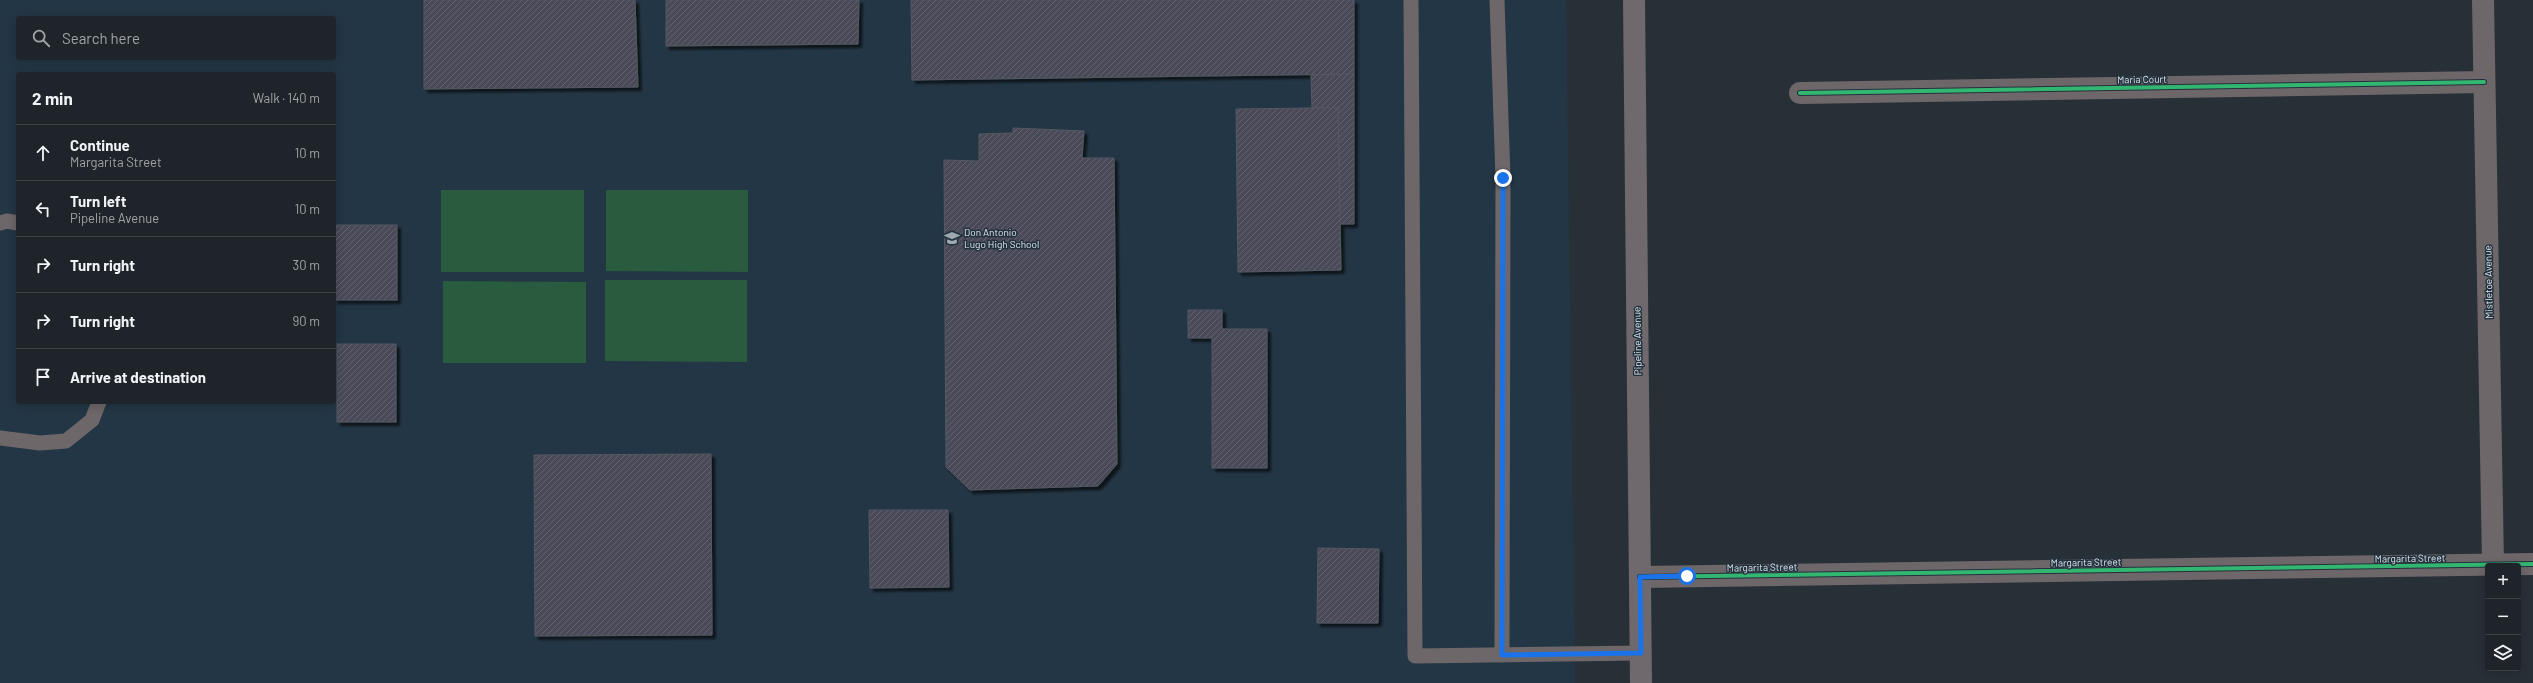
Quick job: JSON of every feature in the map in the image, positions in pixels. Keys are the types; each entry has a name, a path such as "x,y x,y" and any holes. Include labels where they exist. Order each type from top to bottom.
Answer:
{"main road":[{"name":"Pipeline Avenue","path":"1634,0 1641,683"}],"street":[{"name":"Mistletoe Avenue","path":"2483,0 2493,563"},
{"name":"Maria Court","path":"1800,93 2484,82"},
{"name":"Margarita Street","path":"1640,577 2485,564"},
{"name":"Margarita Street","path":"2521,564 2533,564"}],"lane":[{"path":"1411,0 1415,656 1641,653"},
{"path":"1497,0 1503,178 1502,655"},
{"path":"0,224 6,221 16,223"},
{"path":"0,438 40,443 66,441 92,420 98,404"}],"shaded area":[{"name":"Don Antonio Lugo High School","path":"0,0 1566,0 1575,683 0,683"}],"green space":[{"path":"441,190 584,190 584,272 441,272"},
{"path":"606,190 748,190 748,272 606,271"},
{"path":"605,280 747,280 747,362 605,361"},
{"path":"443,281 586,282 586,363 443,363"}],"building":[{"path":"424,0 635,0 638,87 424,89"},
{"path":"666,0 859,0 858,44 666,46"},
{"path":"911,0 1354,0 1354,74 912,80"},
{"path":"1354,74 1354,224 1340,224 1338,108 1312,108 1311,75"},
{"path":"1338,108 1341,270 1238,272 1236,109"},
{"path":"1013,128 1084,131 1082,158 1114,158 1117,464 1098,486 970,490 946,467 944,160 979,161 979,134 1013,133"},
{"path":"336,225 397,225 397,300 336,300"},
{"path":"1188,310 1222,310 1222,329 1267,329 1267,468 1212,468 1212,338 1188,338"},
{"path":"337,344 396,344 396,422 337,422"},
{"path":"711,454 712,635 535,636 534,455"},
{"path":"869,510 948,510 949,587 870,588"},
{"path":"1318,548 1379,549 1378,623 1317,623"}],"cycle path":[{"path":"1800,93 2484,82"},
{"path":"1640,577 2533,564"}],"place":[{"name":"Don Antonio Lugo High School","path":"952,238"}],"route":[{"path":"1503,178 1502,655 1641,653 1640,577 1687,576"}]}
